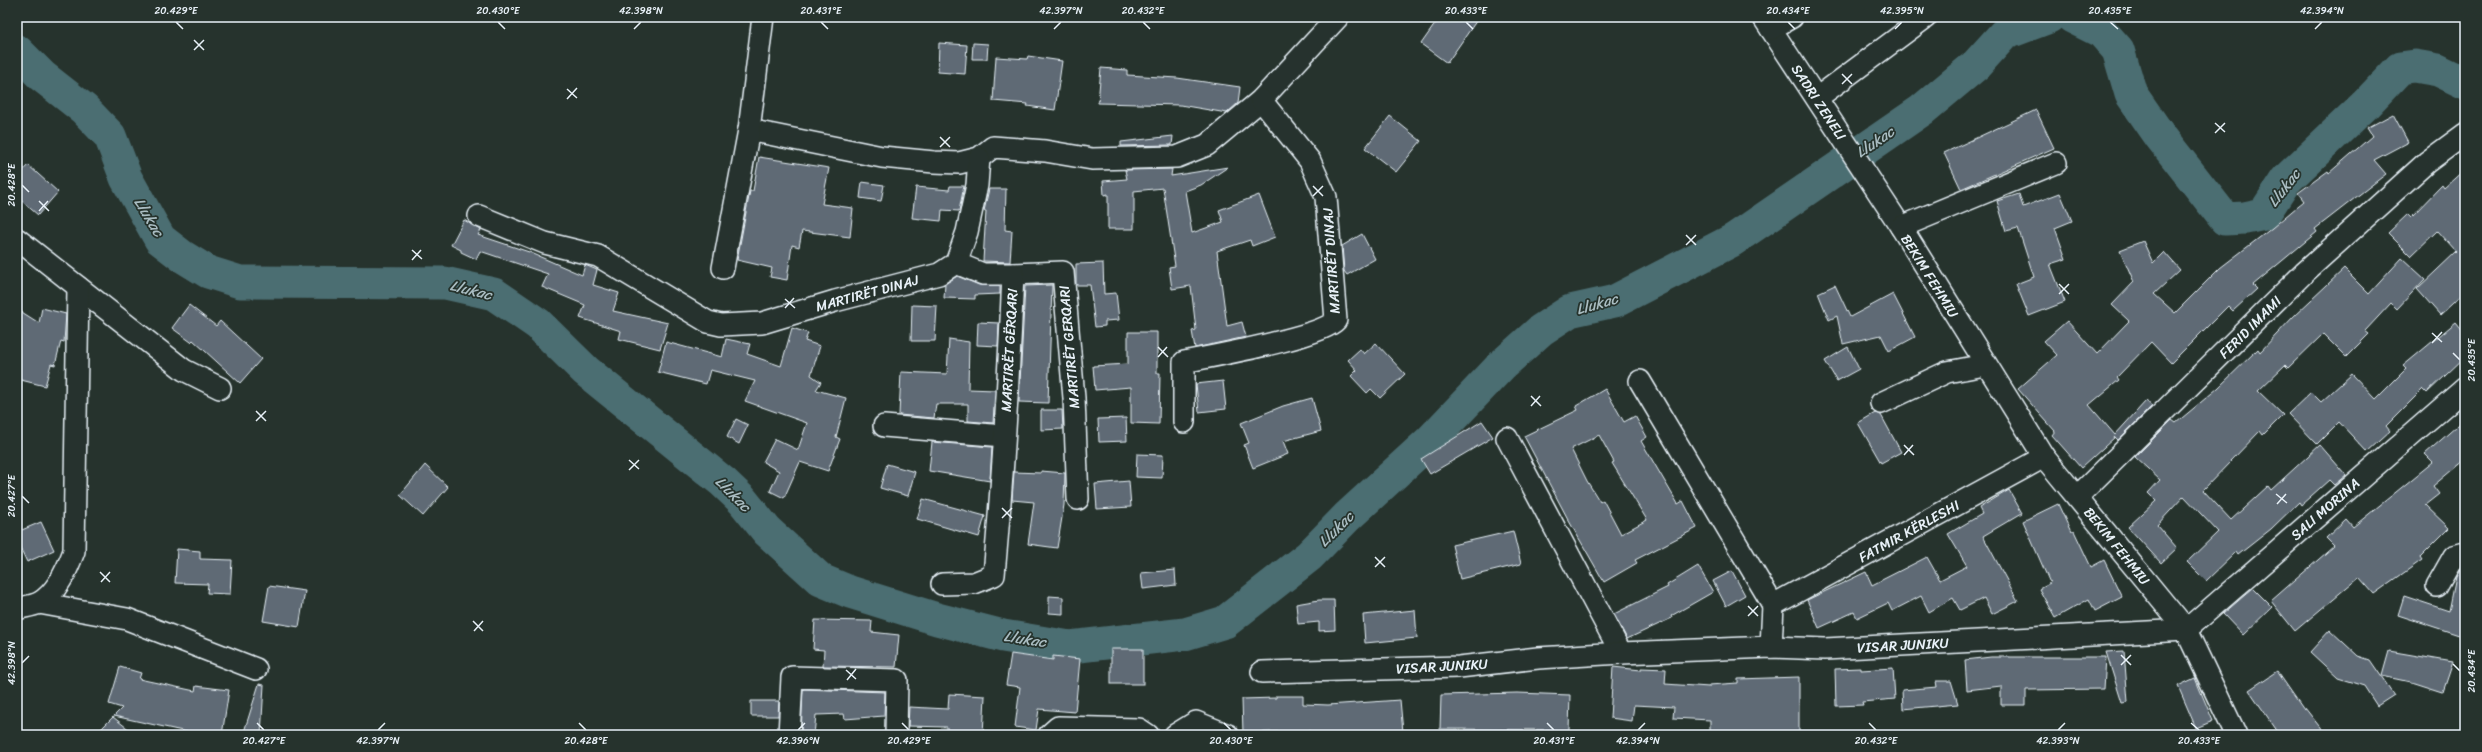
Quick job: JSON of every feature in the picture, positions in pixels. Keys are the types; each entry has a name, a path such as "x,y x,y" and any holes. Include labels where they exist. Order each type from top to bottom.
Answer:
{"street":[{"path":"723,268 749,130 762,17"},
{"path":"749,130 882,157 959,163 979,158 993,148 1046,151 1092,159 1177,157 1207,145 1261,100 1338,17"},
{"path":"1767,23 1792,17"},
{"path":"1817,98 1926,17"},
{"name":"SADRI ZENELI","path":"1767,23 1901,227"},
{"name":"MARTIRËT DINAJ","path":"1184,422 1184,362 1292,338 1332,325 1336,320 1326,197 1310,161 1261,100"},
{"name":"FERID IMAMI","path":"2077,497 2304,273 2427,162 2465,134"},
{"path":"956,263 967,232 974,199 979,158"},
{"path":"1901,227 2056,163"},
{"name":"MARTIRËT DINAJ","path":"479,216 545,243 598,256 708,322 721,325 762,323 835,301 939,274 956,263"},
{"name":"BEKIM FEHMIU","path":"1901,227 1985,365 2044,457 2186,630 2236,735"},
{"path":"17,239 184,370 220,388"},
{"name":"MARTIRËT GËRQARI","path":"942,584 974,583 994,575 1003,479 1013,274 983,274 956,263"},
{"name":"MARTIRËT GERQARI","path":"1013,274 1063,272 1075,425 1078,499"},
{"path":"39,603 66,574 74,551 78,287"},
{"path":"1881,403 1947,372 1985,365"},
{"path":"1640,381 1773,604 1771,647"},
{"name":"SALI MORINA","path":"2186,630 2465,388"},
{"path":"884,426 1004,436"},
{"path":"1507,438 1621,653"},
{"name":"FATMIR KËRLESHI","path":"1773,604 2044,457"},
{"path":"2437,586 2454,556 2465,554"},
{"path":"17,609 39,603 127,619 256,669"},
{"name":"VISAR JUNIKU","path":"1262,672 1459,667 1538,658 1621,653 1771,647 1825,649 2186,630"},
{"path":"789,735 792,677 897,680 896,735"},
{"path":"1175,735 1196,722 1228,735"},
{"path":"1049,735 1058,727 1139,730 1148,735"}],"building":[{"path":"1440,17 1479,17 1447,63 1421,44"},
{"path":"939,43 967,45 965,74 938,72"},
{"path":"973,43 988,44 987,59 972,59"},
{"path":"1028,56 1062,61 1055,110 1027,106 1028,104 993,101 996,57 1027,59"},
{"path":"1101,68 1127,70 1127,75 1177,78 1240,87 1238,103 1227,113 1180,105 1098,103"},
{"path":"2036,110 2054,148 1961,189 1944,153"},
{"path":"2393,114 2408,142 2374,160 2386,174 2315,229 2317,232 2253,285 2257,289 2233,311 2228,306 2171,363 2151,342 2117,377 2119,380 2089,405 2115,435 2146,401 2152,406 2118,440 2115,437 2081,468 2052,435 2055,431 2018,389 2057,355 2044,341 2067,321 2097,354 2129,321 2112,305 2134,282 2120,250 2143,241 2153,263 2164,252 2180,270 2154,294 2175,313 2220,268 2304,201 2298,193 2328,171 2329,173 2372,136 2367,128"},
{"path":"1390,116 1421,141 1396,172 1365,148"},
{"path":"1173,136 1172,145 1121,146 1121,142"},
{"path":"759,157 829,168 822,204 853,208 850,237 802,231 799,247 792,245 787,280 770,277 772,268 737,260 750,191 753,191"},
{"path":"28,165 58,192 38,215 17,197 17,177"},
{"path":"1228,167 1201,185 1185,191 1192,233 1223,222 1219,210 1259,195 1275,237 1252,246 1250,240 1217,251 1227,326 1242,322 1246,337 1195,348 1192,331 1196,330 1191,286 1172,289 1169,267 1175,266 1163,188 1134,191 1134,229 1108,229 1108,194 1104,195 1103,181 1127,179 1125,170 1172,169 1171,176"},
{"path":"2465,169 2465,292 2440,315 2417,289 2456,252 2437,231 2411,256 2388,233 2408,214 2411,217 2442,185 2444,188"},
{"path":"862,182 884,185 881,201 860,198"},
{"path":"950,186 964,186 959,211 942,210 941,221 912,218 916,187 949,190"},
{"path":"989,189 1006,189 1005,230 1012,231 1010,262 983,261 986,211 984,211"},
{"path":"2060,193 2072,221 2055,228 2066,259 2050,264 2065,302 2029,316 2016,284 2034,277 2018,228 2006,231 1997,201 2019,194 2023,207"},
{"path":"464,220 481,230 478,235 529,252 582,275 585,265 597,270 593,285 619,293 613,311 668,323 660,349 619,339 621,331 580,318 585,305 542,287 548,274 480,251 476,259 461,252 461,250 451,245"},
{"path":"1362,234 1375,259 1347,275 1344,271 1342,246"},
{"path":"2402,258 2425,279 2397,309 2391,303 2365,331 2369,334 2346,357 2323,334 2288,368 2285,365 2258,391 2283,415 2263,435 2260,431 2203,490 2231,520 2268,486 2271,490 2320,445 2346,475 2334,485 2329,480 2301,505 2299,502 2271,529 2238,555 2236,552 2206,581 2187,562 2218,532 2184,496 2157,525 2177,548 2161,563 2128,527 2156,501 2148,493 2160,480 2135,457 2172,420 2176,423 2218,388 2258,349 2260,352 2294,316 2344,269 2369,294"},
{"path":"1103,263 1104,294 1116,293 1119,320 1105,321 1105,326 1095,327 1090,285 1076,285 1076,264"},
{"path":"957,276 979,285 1000,286 1000,294 975,295 975,299 944,298 945,284"},
{"path":"1052,285 1048,403 1019,402 1025,286"},
{"path":"1835,285 1850,317 1893,294 1915,337 1889,351 1881,335 1843,344 1837,316 1829,320 1818,293"},
{"path":"189,305 216,326 220,321 261,359 240,383 193,340 191,342 172,328"},
{"path":"912,305 937,306 935,341 911,341"},
{"path":"42,308 66,314 64,342 61,341 55,365 51,364 45,386 17,379 17,309 39,323"},
{"path":"978,322 999,323 998,346 977,345"},
{"path":"2456,322 2465,333 2465,357 2427,393 2423,389 2386,426 2390,431 2367,452 2339,422 2317,444 2288,414 2311,392 2321,402 2352,374 2376,399 2406,369 2403,366"},
{"path":"792,328 808,333 805,341 820,346 811,375 821,382 816,390 846,398 836,437 840,439 828,471 800,462 784,498 770,491 779,471 763,462 775,439 798,450 807,423 745,401 755,381 710,370 706,384 658,372 666,342 722,357 726,339 750,344 747,354 781,366"},
{"path":"1128,332 1157,332 1157,373 1160,373 1159,424 1131,423 1131,387 1095,390 1093,366 1128,364"},
{"path":"949,339 969,342 968,389 995,390 993,423 968,421 968,404 936,404 934,418 899,415 901,372 947,374"},
{"path":"1376,343 1405,374 1380,398 1371,389 1367,393 1351,376 1357,370 1348,360 1360,349 1364,354"},
{"path":"1848,347 1859,369 1837,381 1825,361"},
{"path":"1223,381 1226,409 1199,412 1196,384"},
{"path":"1605,389 1624,422 1635,416 1647,437 1641,441 1678,504 1683,501 1697,528 1635,560 1637,563 1604,582 1569,521 1524,436 1578,410 1576,406","holes":["1599,435 1614,462 1612,463 1647,520 1621,534 1603,500 1600,502 1587,481 1571,449"]},
{"path":"1312,398 1321,431 1283,441 1288,454 1253,468 1244,445 1249,443 1241,423 1283,406"},
{"path":"1041,410 1062,410 1063,429 1041,430"},
{"path":"1875,413 1881,415 1901,452 1881,463 1858,423"},
{"path":"1126,418 1127,441 1099,442 1098,419"},
{"path":"736,419 748,425 739,444 727,437"},
{"path":"2465,419 2465,459 2433,486 2439,494 2425,505 2449,528 2420,557 2422,560 2374,594 2359,577 2295,631 2271,601 2334,546 2326,538 2346,519 2353,527 2433,462 2425,454"},
{"path":"1482,421 1493,437 1430,474 1421,459"},
{"path":"932,442 992,447 990,481 929,471"},
{"path":"1137,454 1163,455 1162,478 1136,477"},
{"path":"887,464 915,472 908,496 880,488"},
{"path":"425,465 448,487 423,516 400,495"},
{"path":"1041,471 1065,473 1064,505 1057,548 1028,544 1034,502 1012,500 1014,472 1041,473"},
{"path":"1129,481 1131,507 1097,509 1095,484"},
{"path":"2009,490 2022,513 1983,536 2018,601 1992,614 1984,598 1960,610 1953,598 1929,612 1921,596 1892,611 1888,603 1857,618 1854,612 1819,628 1807,600 1866,572 1872,585 1927,557 1940,580 1967,566 1948,534 1982,514 1979,508"},
{"path":"923,499 985,516 979,537 917,519"},
{"path":"2058,504 2071,532 2074,531 2091,567 2104,560 2122,597 2095,611 2089,599 2055,618 2039,589 2050,583 2023,521"},
{"path":"41,522 54,550 27,562 17,541 17,532"},
{"path":"1513,531 1521,564 1460,579 1452,545"},
{"path":"177,549 200,551 200,559 232,560 230,594 207,593 208,584 175,583"},
{"path":"1698,566 1713,592 1671,616 1672,618 1627,639 1614,614 1668,587 1667,585"},
{"path":"2462,567 2465,567 2465,637 2398,615 2404,596 2449,611 2456,577"},
{"path":"1175,570 1176,585 1143,589 1141,573"},
{"path":"1732,571 1745,595 1726,606 1713,581"},
{"path":"269,586 305,591 299,627 263,621"},
{"path":"2253,588 2272,607 2243,635 2223,614"},
{"path":"1049,596 1063,597 1063,614 1049,613"},
{"path":"1319,600 1334,600 1335,630 1319,631 1319,622 1298,624 1296,604"},
{"path":"1415,610 1417,638 1365,643 1363,615"},
{"path":"815,620 872,621 871,632 899,635 896,667 823,666 824,650 813,649"},
{"path":"2330,630 2358,656 2370,660 2394,695 2377,706 2364,686 2338,678 2310,652"},
{"path":"1111,649 1143,649 1143,684 1111,684"},
{"path":"2124,651 2128,702 2122,703 2106,652"},
{"path":"2389,651 2453,662 2443,692 2415,683 2382,676"},
{"path":"1011,654 1053,660 1053,656 1080,659 1075,712 1039,709 1036,730 1015,727 1020,687 1006,685"},
{"path":"1991,657 2106,657 2104,689 2026,690 2026,705 2001,705 2001,686 1967,690 1965,660"},
{"path":"120,667 141,673 139,679 195,691 196,686 229,690 222,735 186,735 187,732 114,716 122,708 109,704"},
{"path":"1613,667 1641,670 1641,668 1666,669 1665,684 1709,687 1709,685 1738,683 1738,679 1799,677 1799,734 1774,732 1710,735 1710,720 1673,718 1674,707 1634,705 1632,721 1610,718"},
{"path":"1861,668 1861,670 1893,668 1895,699 1862,702 1863,705 1836,706 1835,669"},
{"path":"2277,671 2304,710 2305,708 2326,735 2280,735 2249,690"},
{"path":"2195,678 2213,721 2196,728 2178,686"},
{"path":"1936,681 1951,681 1958,704 1903,709 1902,690 1937,687"},
{"path":"259,684 264,685 261,735 243,735"},
{"path":"803,689 885,692 884,716 845,719 844,714 816,715 814,735 801,735"},
{"path":"1517,693 1570,695 1569,730 1440,729 1441,695"},
{"path":"949,694 985,696 983,735 947,733 947,727 908,726 909,707 948,709"},
{"path":"1276,696 1303,696 1303,704 1328,705 1400,700 1403,732 1360,735 1310,735 1310,731 1243,733 1242,699 1276,698"},
{"path":"751,701 779,701 778,716 751,716"},
{"path":"113,717 136,735 95,735"}],"waterway":[{"name":"Llukac","path":"17,51 42,76 84,109 110,136 126,178 160,239 182,256 208,272 240,282 445,283 494,294 538,324 586,371 723,482 742,500 767,531 821,580 850,592 937,619 1003,636 1070,647 1185,634 1225,622 1309,556 1347,517 1429,442 1502,365 1541,330 1570,311 1615,301 1733,240 1922,110 1976,65 2004,34 2049,17"},
{"name":"Llukac","path":"2072,17 2102,32 2118,50 2131,94 2160,136 2225,219 2245,218 2264,214 2286,180 2365,105 2400,68 2415,66 2438,70 2465,83"}]}
